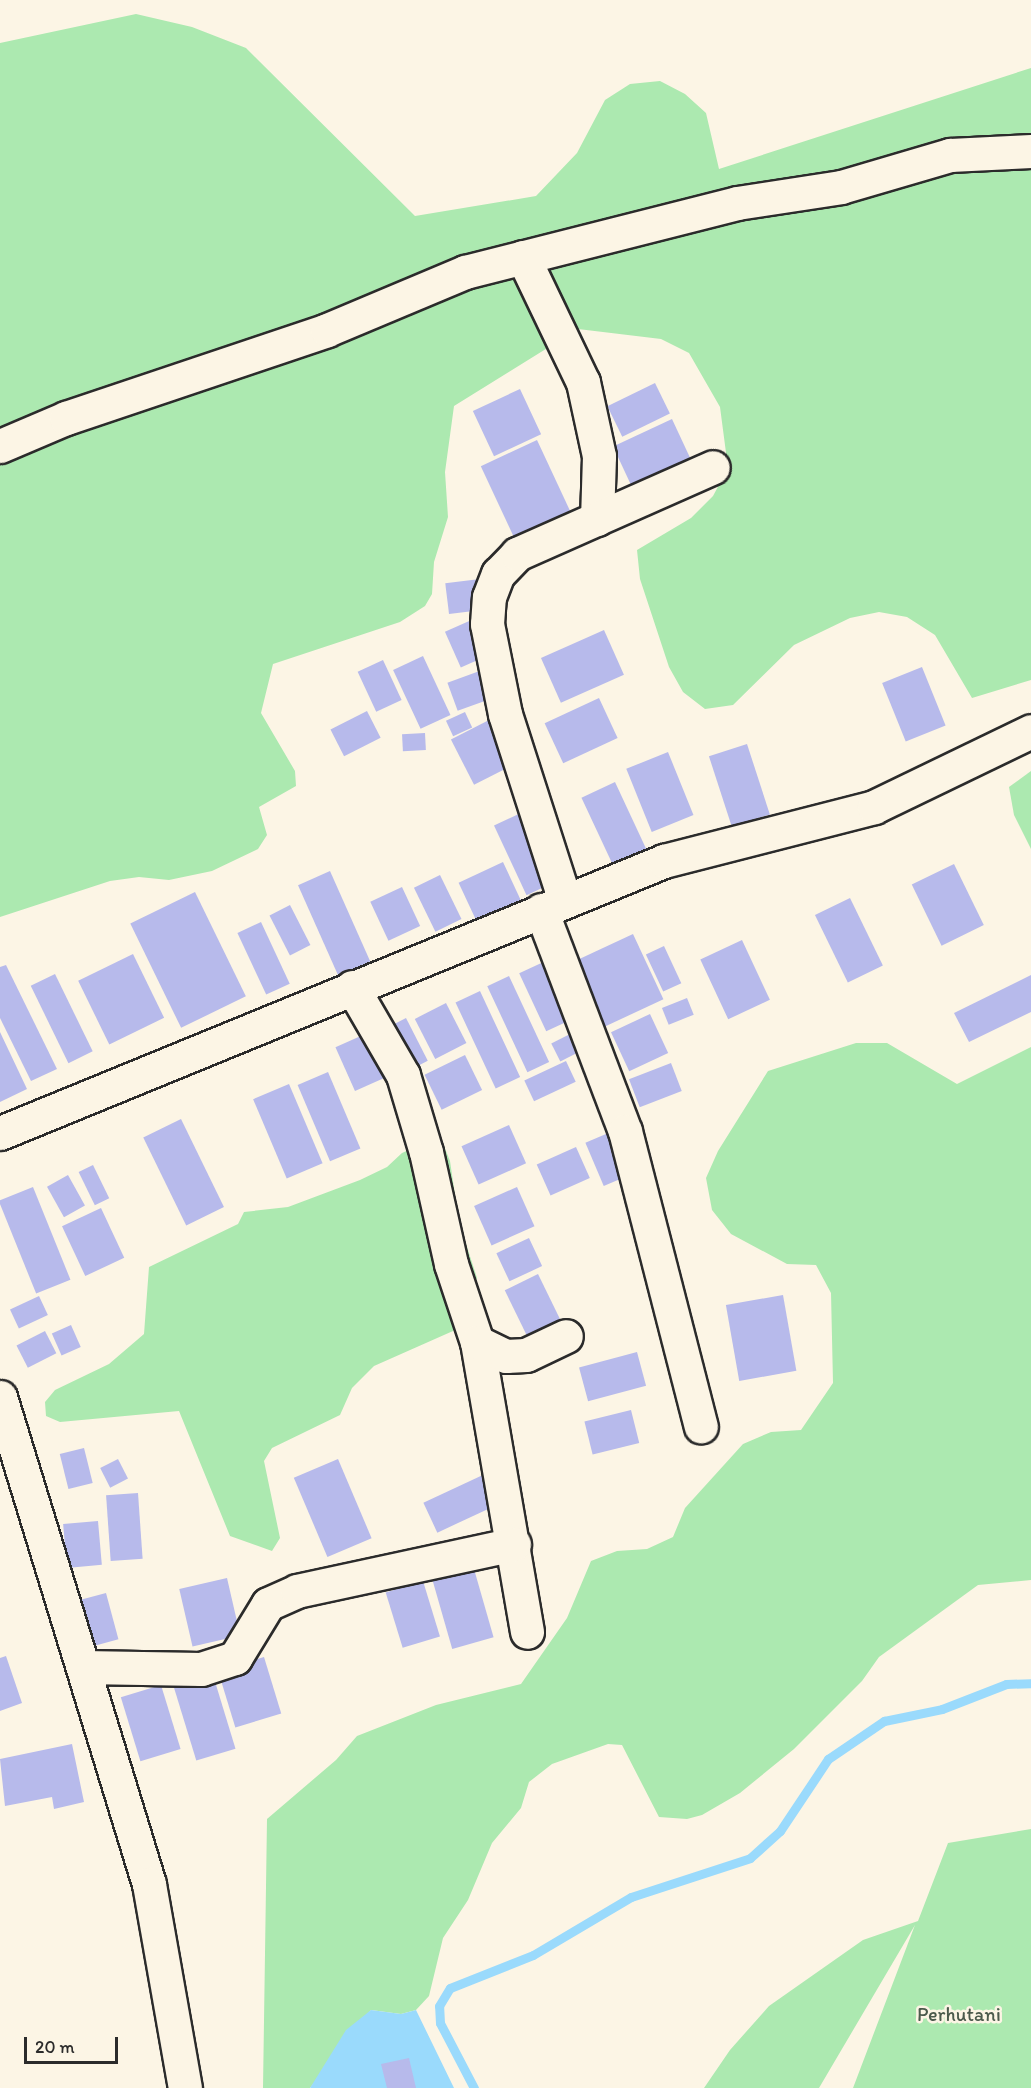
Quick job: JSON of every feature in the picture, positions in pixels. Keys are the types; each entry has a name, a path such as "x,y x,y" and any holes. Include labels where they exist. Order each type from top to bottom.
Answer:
{"street":[{"path":"0,446 66,418 327,330 465,272 737,203 841,187 950,155 1031,151"},
{"path":"523,257 583,382 599,456 597,519"},
{"path":"701,1426 625,1131 553,906 505,714 488,615 498,574 517,554 713,467"},
{"path":"0,1133 664,861 874,807 1031,731"},
{"path":"352,987 403,1075 451,1264 477,1342 514,1544 527,1632"},
{"path":"477,1342 506,1356 526,1355 566,1336"},
{"path":"0,1397 149,1884 185,2088"},
{"path":"83,1667 201,1669 235,1658 268,1604 297,1591 514,1544"}],"green space":[{"path":"136,14 192,27 246,48 415,216 536,196 577,153 605,100 630,84 660,81 685,94 706,113 719,169 1031,68 1031,680 972,698 935,635 907,617 879,612 850,618 794,645 733,705 705,709 683,692 669,667 640,579 637,550 691,518 713,496 728,468 720,407 689,353 661,339 578,329 454,406 445,472 448,517 434,562 432,594 425,606 400,622 273,664 261,713 295,771 296,786 259,807 267,835 258,849 212,871 169,880 139,877 110,881 0,917 0,43"},
{"path":"1031,771 1031,849 1014,815 1009,787"},
{"path":"856,1043 887,1043 957,1084 1031,1047 1031,1580 978,1585 879,1657 862,1681 794,1749 740,1793 702,1815 687,1819 659,1817 622,1745 608,1744 552,1764 529,1782 521,1808 492,1843 468,1900 443,1938 429,1996 416,2010 401,2014 371,2010 310,2088 263,2088 267,1819 336,1760 357,1736 436,1705 521,1684 567,1618 591,1561 617,1551 647,1549 673,1537 685,1508 743,1444 771,1432 801,1430 833,1383 831,1293 816,1265 787,1264 731,1234 712,1210 706,1178 718,1151 768,1071"},
{"path":"440,1136 450,1161 459,1222 477,1278 453,1331 374,1366 352,1388 340,1415 272,1448 264,1461 280,1538 272,1551 230,1536 179,1411 60,1422 46,1416 45,1402 55,1390 109,1364 144,1334 149,1267 238,1224 244,1212 288,1207 360,1180 387,1167 402,1153"},
{"name":"Perhutani","path":"1031,1829 1031,2088 853,2088 915,1925 819,2088 704,2088 730,2050 769,2006 863,1940 918,1921 948,1843"}],"water":[{"path":"371,2010 401,2014 416,2010 454,2088 310,2088 346,2030"}],"building":[{"path":"655,383 670,414 622,437 607,406"},
{"path":"520,389 541,434 494,456 473,411"},
{"path":"672,419 695,468 636,495 613,446"},
{"path":"537,440 574,519 518,545 481,466"},
{"path":"480,579 484,610 449,614 445,583"},
{"path":"476,618 492,654 461,667 445,632"},
{"path":"604,630 624,675 561,703 541,658"},
{"path":"423,656 450,715 421,729 393,670"},
{"path":"383,660 402,700 376,712 358,672"},
{"path":"922,667 946,725 906,742 882,683"},
{"path":"485,669 495,697 458,711 447,683"},
{"path":"599,698 618,738 563,763 545,723"},
{"path":"367,711 381,738 344,756 330,730"},
{"path":"465,712 472,727 453,736 446,721"},
{"path":"491,719 514,764 474,785 451,739"},
{"path":"425,733 426,750 403,751 402,734"},
{"path":"747,744 770,814 732,827 709,756"},
{"path":"668,752 693,815 652,832 626,769"},
{"path":"615,782 647,850 613,866 581,798"},
{"path":"523,812 556,882 527,895 494,826"},
{"path":"503,862 525,909 481,930 459,883"},
{"path":"954,864 984,925 942,946 912,885"},
{"path":"330,871 370,961 338,976 298,885"},
{"path":"440,875 461,919 435,932 414,888"},
{"path":"402,887 420,926 388,941 370,902"},
{"path":"195,892 246,996 181,1028 130,924"},
{"path":"850,898 883,965 848,983 815,915"},
{"path":"290,905 310,945 290,956 270,915"},
{"path":"261,922 290,984 266,995 237,933"},
{"path":"633,934 663,999 599,1029 569,964"},
{"path":"742,940 770,1000 728,1019 700,959"},
{"path":"664,946 681,983 663,992 646,954"},
{"path":"133,954 164,1018 109,1045 78,981"},
{"path":"550,959 577,1017 546,1031 519,973"},
{"path":"6,965 57,1069 31,1081 0,1018 0,967"},
{"path":"55,974 93,1051 68,1063 31,986"},
{"path":"1031,975 1031,1012 969,1042 954,1013"},
{"path":"509,976 549,1062 527,1072 487,986"},
{"path":"480,991 520,1077 496,1089 456,1002"},
{"path":"687,998 694,1015 669,1025 662,1008"},
{"path":"446,1003 466,1043 435,1059 415,1019"},
{"path":"650,1014 668,1053 629,1071 611,1032"},
{"path":"406,1018 428,1061 416,1067 394,1024"},
{"path":"578,1030 587,1048 560,1061 551,1044"},
{"path":"372,1031 392,1075 355,1091 335,1047"},
{"path":"0,1032 27,1089 0,1102"},
{"path":"465,1055 482,1090 442,1110 425,1075"},
{"path":"566,1061 576,1082 534,1101 524,1080"},
{"path":"671,1063 682,1091 640,1107 629,1079"},
{"path":"328,1072 360,1148 330,1161 298,1085"},
{"path":"289,1084 323,1163 287,1178 253,1099"},
{"path":"181,1119 224,1207 186,1225 143,1137"},
{"path":"509,1125 526,1163 479,1185 461,1146"},
{"path":"613,1131 631,1174 604,1186 585,1143"},
{"path":"576,1147 590,1178 551,1196 537,1164"},
{"path":"93,1165 109,1198 95,1205 79,1172"},
{"path":"68,1175 85,1206 64,1217 47,1187"},
{"path":"33,1187 70,1280 36,1294 0,1204 0,1200"},
{"path":"517,1187 534,1226 492,1245 474,1206"},
{"path":"101,1208 124,1258 85,1276 62,1226"},
{"path":"529,1238 542,1266 509,1281 496,1253"},
{"path":"538,1274 566,1332 533,1348 505,1290"},
{"path":"783,1295 796,1371 739,1381 726,1305"},
{"path":"39,1296 48,1315 19,1329 10,1310"},
{"path":"71,1325 81,1347 62,1355 52,1334"},
{"path":"45,1331 56,1353 28,1368 16,1346"},
{"path":"637,1352 646,1386 588,1401 579,1368"},
{"path":"631,1410 639,1443 593,1455 584,1422"},
{"path":"84,1448 93,1483 68,1489 60,1454"},
{"path":"118,1459 128,1479 110,1488 100,1468"},
{"path":"338,1459 372,1538 327,1557 294,1478"},
{"path":"485,1474 499,1504 437,1533 423,1503"},
{"path":"138,1493 143,1559 111,1561 106,1495"},
{"path":"98,1521 102,1565 67,1568 63,1524"},
{"path":"474,1569 494,1637 452,1649 433,1581"},
{"path":"227,1578 240,1635 193,1647 179,1589"},
{"path":"423,1581 440,1636 403,1648 386,1592"},
{"path":"106,1593 118,1639 87,1648 74,1602"},
{"path":"6,1656 22,1703 0,1711 0,1658"},
{"path":"264,1657 281,1713 235,1727 218,1671"},
{"path":"213,1675 236,1749 196,1761 174,1687"},
{"path":"161,1685 181,1749 140,1761 121,1697"},
{"path":"72,1744 84,1802 54,1809 52,1797 5,1806 0,1759"},
{"path":"409,2058 416,2088 387,2088 381,2064"}],"waterway":[{"path":"474,2088 440,2023 439,2006 450,1988 533,1955 631,1897 750,1858 780,1831 828,1759 884,1721 942,1709 1006,1684 1031,1683"}]}
